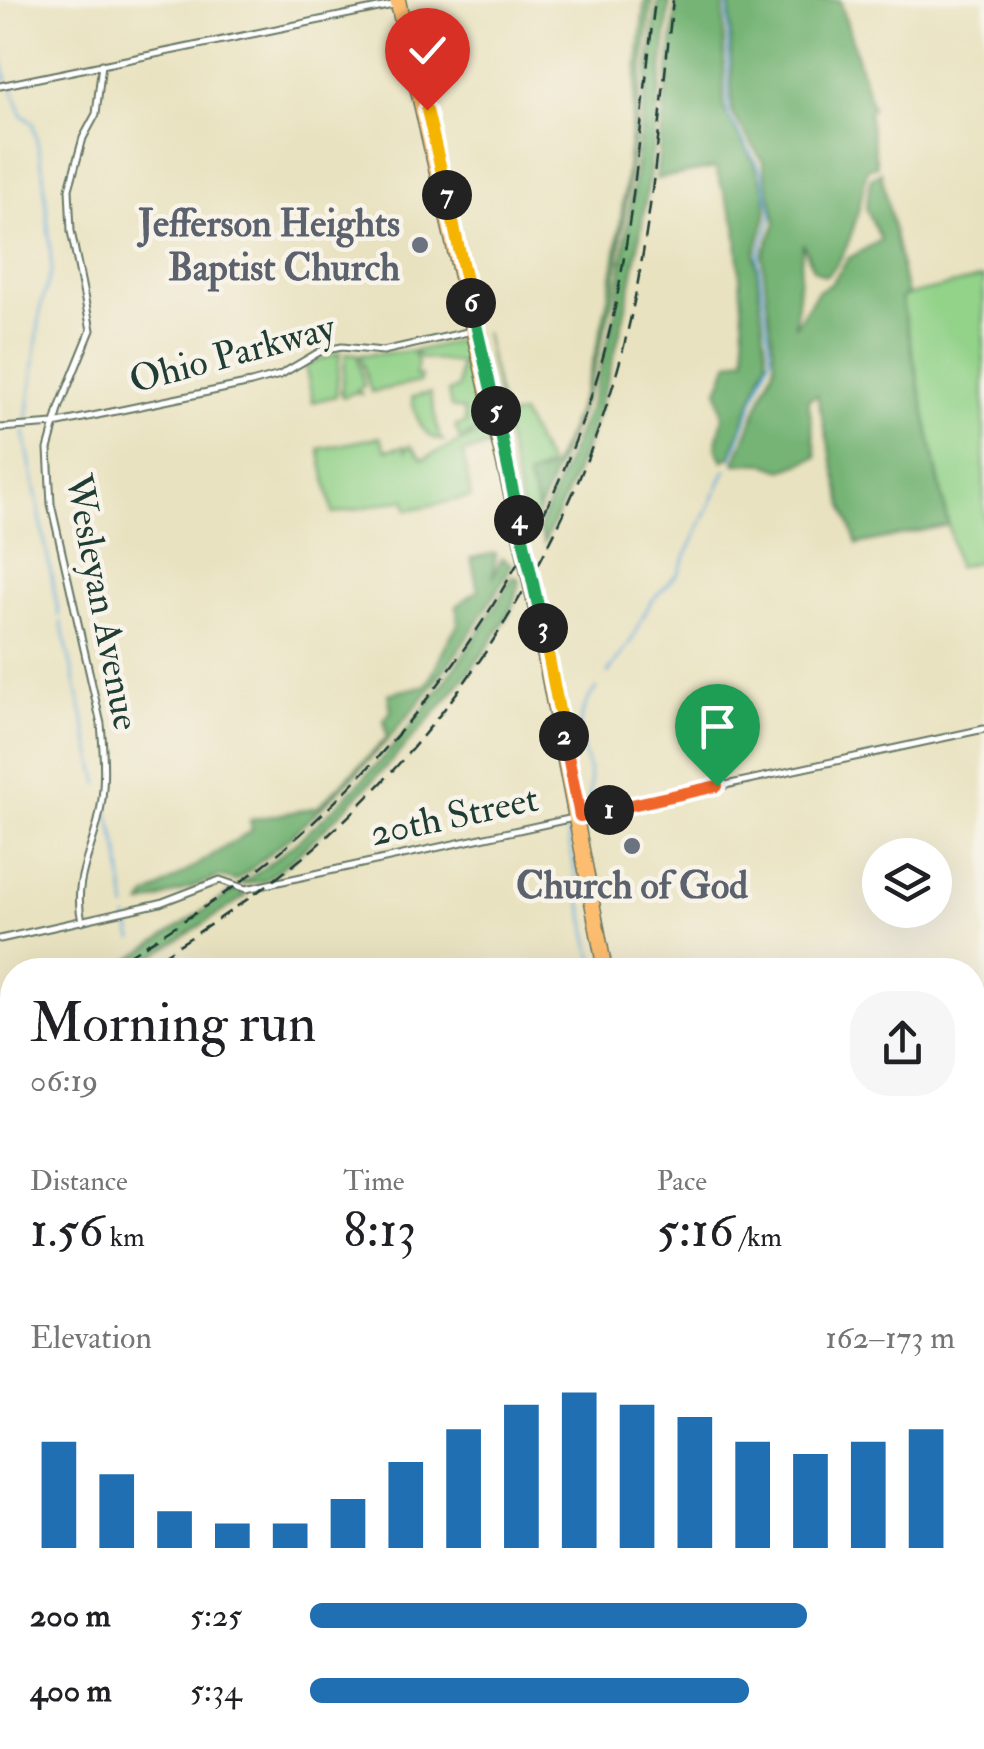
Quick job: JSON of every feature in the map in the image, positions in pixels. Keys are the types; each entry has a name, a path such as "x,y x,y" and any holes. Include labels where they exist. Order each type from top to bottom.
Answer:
{"main road":[{"path":"398,3 534,601 603,958"}],"street":[{"path":"0,86 398,3"},
{"name":"Wesleyan Avenue","path":"82,922 77,886 98,821 104,754 102,724 51,504 48,450 54,424 91,330 71,231 69,188 82,138 96,114 102,64"},
{"name":"Ohio Parkway","path":"0,428 54,424 251,383 280,375 322,351 342,347 383,350 474,331"},
{"name":"20th Street","path":"0,939 160,903 220,880 242,889 984,730"}],"green space":[{"path":"645,0 652,0 614,295 590,385 539,511 527,477 551,469 575,417 607,302 626,178"},
{"path":"658,0 670,0 654,140 632,277 598,412 574,478 544,542 539,528 591,402 616,312"},
{"path":"677,0 724,0 724,109 765,190 767,213 755,254 767,360 731,456 723,461 716,447 723,417 718,390 729,362 746,357 736,224 715,168 656,179"},
{"path":"730,0 840,0 872,108 868,112 877,166 867,169 854,227 834,268 825,276 813,269 803,243 795,326 818,291 831,284 849,258 881,240 866,208 871,178 881,172 907,295 901,298 948,525 857,544 843,505 817,395 808,399 817,457 783,470 767,464 735,463 775,364 762,256 776,223 763,162 732,113"},
{"path":"984,277 984,560 957,567 901,297"},
{"path":"484,332 504,418 521,414 549,466 528,477 539,511 528,537"},
{"path":"463,340 482,427 460,440 455,426 466,423 463,410 451,407 448,392 458,388 459,367 466,364 420,358 415,351"},
{"path":"413,351 418,363 415,376 421,375 420,382 371,392 360,355"},
{"path":"340,352 336,396 313,402 305,366"},
{"path":"346,353 357,354 364,386 357,390 363,395 356,392 343,397 341,393"},
{"path":"430,393 440,439 445,441 437,440 425,431 415,411 412,397"},
{"path":"483,431 492,446 463,453 471,497 408,510 405,499 333,514 319,449 380,437 386,450 405,446 406,451 410,445 423,459"},
{"path":"496,553 493,578 502,558 512,565 485,611 424,697 355,776 236,881 220,877 142,905 146,897 252,830 250,820 318,807 387,738 384,720 391,711 388,694 426,685 458,625 457,606 478,590 471,558"},
{"path":"512,577 518,578 513,604 492,640 421,729 339,815 281,868 264,881 240,885 321,820 393,746 457,664"},
{"path":"236,889 246,896 150,958 132,958"}],"waterway":[{"path":"728,0 728,114 762,172 772,215 758,257 771,356 732,458"},
{"path":"0,48 7,81"},
{"path":"12,87 22,115 33,123 43,170 52,269 41,306 27,421"},
{"path":"24,432 59,616"},
{"path":"608,673 631,641 650,603 678,573 726,470"},
{"path":"61,622 99,784"},
{"path":"588,801 589,772 580,721 596,688"},
{"path":"106,805 120,856 126,909"},
{"path":"567,832 593,958"},
{"path":"127,918 133,939"}],"railway":[{"path":"125,958 233,887 304,831 413,717 461,654 504,587 542,517 574,444 600,369 624,256 655,0"},
{"path":"158,958 272,881 365,800 456,694 532,575 592,448 627,335 652,192 673,0"}],"place":[{"name":"Jefferson Heights Baptist Church","path":"420,245"},
{"name":"Church of God","path":"632,846"}],"route":[{"path":"427,110 516,503 580,816 717,786"}]}
